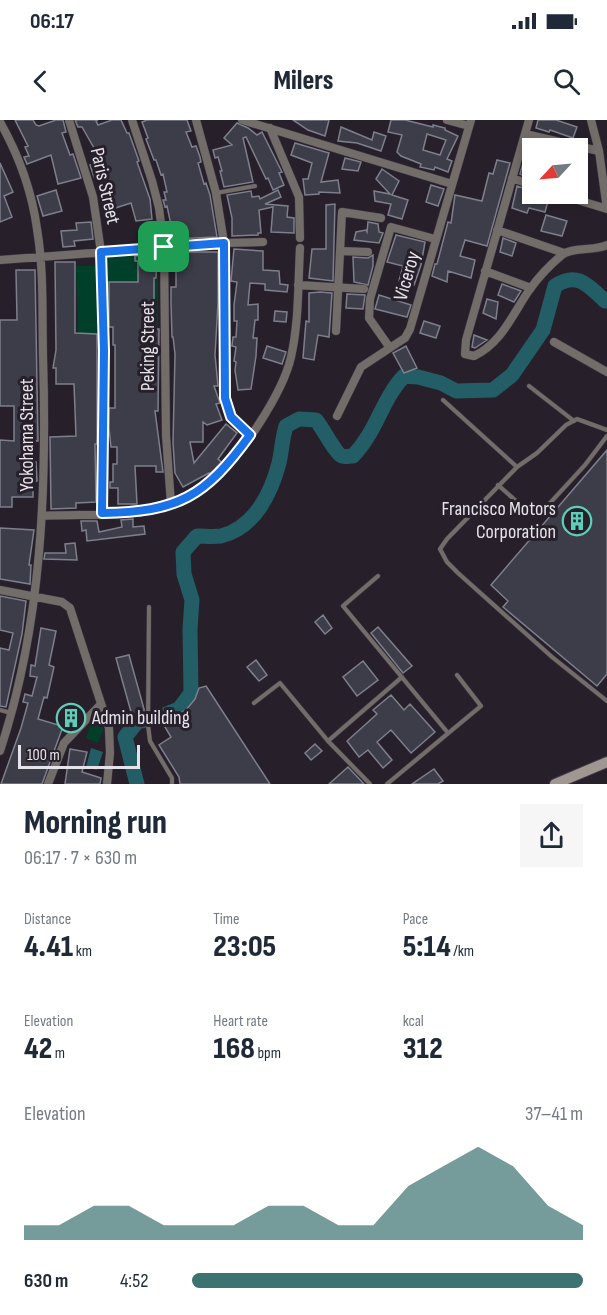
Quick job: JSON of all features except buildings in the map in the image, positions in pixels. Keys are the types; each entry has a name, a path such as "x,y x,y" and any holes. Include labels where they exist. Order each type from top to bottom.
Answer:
{"main road":[{"path":"555,784 607,762"}],"street":[{"name":"Paris Street","path":"69,120 93,197 101,252 104,351 102,513"},
{"name":"Peking Street","path":"132,120 159,208 164,247 166,435 171,504"},
{"path":"196,120 216,193 224,243 225,398 231,417 250,435"},
{"path":"242,120 452,184"},
{"path":"447,120 470,123"},
{"path":"529,120 464,352 471,357 493,343 514,317 531,288 564,253"},
{"path":"588,203 607,209 591,120"},
{"name":"Yokohama Street","path":"0,122 14,152 32,204 37,228 44,378 43,516 33,596 12,713 0,751"},
{"name":"Viceroy","path":"337,416 361,367 405,338 410,329 470,123"},
{"path":"270,128 299,197 300,238"},
{"path":"525,134 598,151"},
{"path":"512,178 522,182"},
{"path":"336,331 342,212 381,218"},
{"path":"390,348 369,318 370,299 391,227 435,239"},
{"path":"497,230 564,253 607,245"},
{"path":"0,260 263,242"},
{"path":"43,516 157,509 186,499 214,479 250,435 279,390 291,359 300,248"},
{"path":"340,251 368,252"},
{"path":"485,272 531,288"},
{"path":"298,285 364,289"},
{"path":"554,342 605,369"},
{"path":"0,590 62,602 70,608 110,739 106,784"},
{"path":"48,784 64,743 101,704"}],"lane":[{"path":"216,193 255,186"},
{"path":"529,386 574,421"},
{"path":"443,400 517,467"},
{"path":"607,430 577,419 566,424 537,453 517,467 498,485 441,546 441,552 458,573 552,657 607,701"},
{"path":"498,485 532,515 539,514 585,465 607,436"},
{"path":"378,576 343,606 448,733"},
{"path":"149,606 148,726 150,741 172,778 172,784"},
{"path":"387,784 481,706 457,675"},
{"path":"328,741 402,677"},
{"path":"254,703 280,683 328,741 370,784"},
{"path":"0,710 12,713"}],"green space":[{"path":"154,252 158,258 158,328 106,328 106,255"},
{"path":"76,266 100,266 101,333 78,333"},
{"path":"91,723 104,728 98,743 86,738"}],"water":[{"path":"91,748 103,752 97,770 86,767"}],"waterway":[{"path":"137,784 125,737 137,722 179,709 191,693 192,600 184,574 183,552 197,536 221,536 233,532 252,518 266,498 276,475 286,426 299,419 316,420 339,454 353,456 368,436 396,385 404,376 441,383 456,391 493,390 512,375 543,330 555,286 576,280 588,285 607,301"}],"place":[{"name":"Francisco Motors Corporation","path":"577,521"},
{"name":"Admin building","path":"71,718"}],"route":[{"path":"224,243 225,398 231,417 250,435 214,479 186,499 157,509 102,513 104,351 101,252 164,247 224,243"}]}
